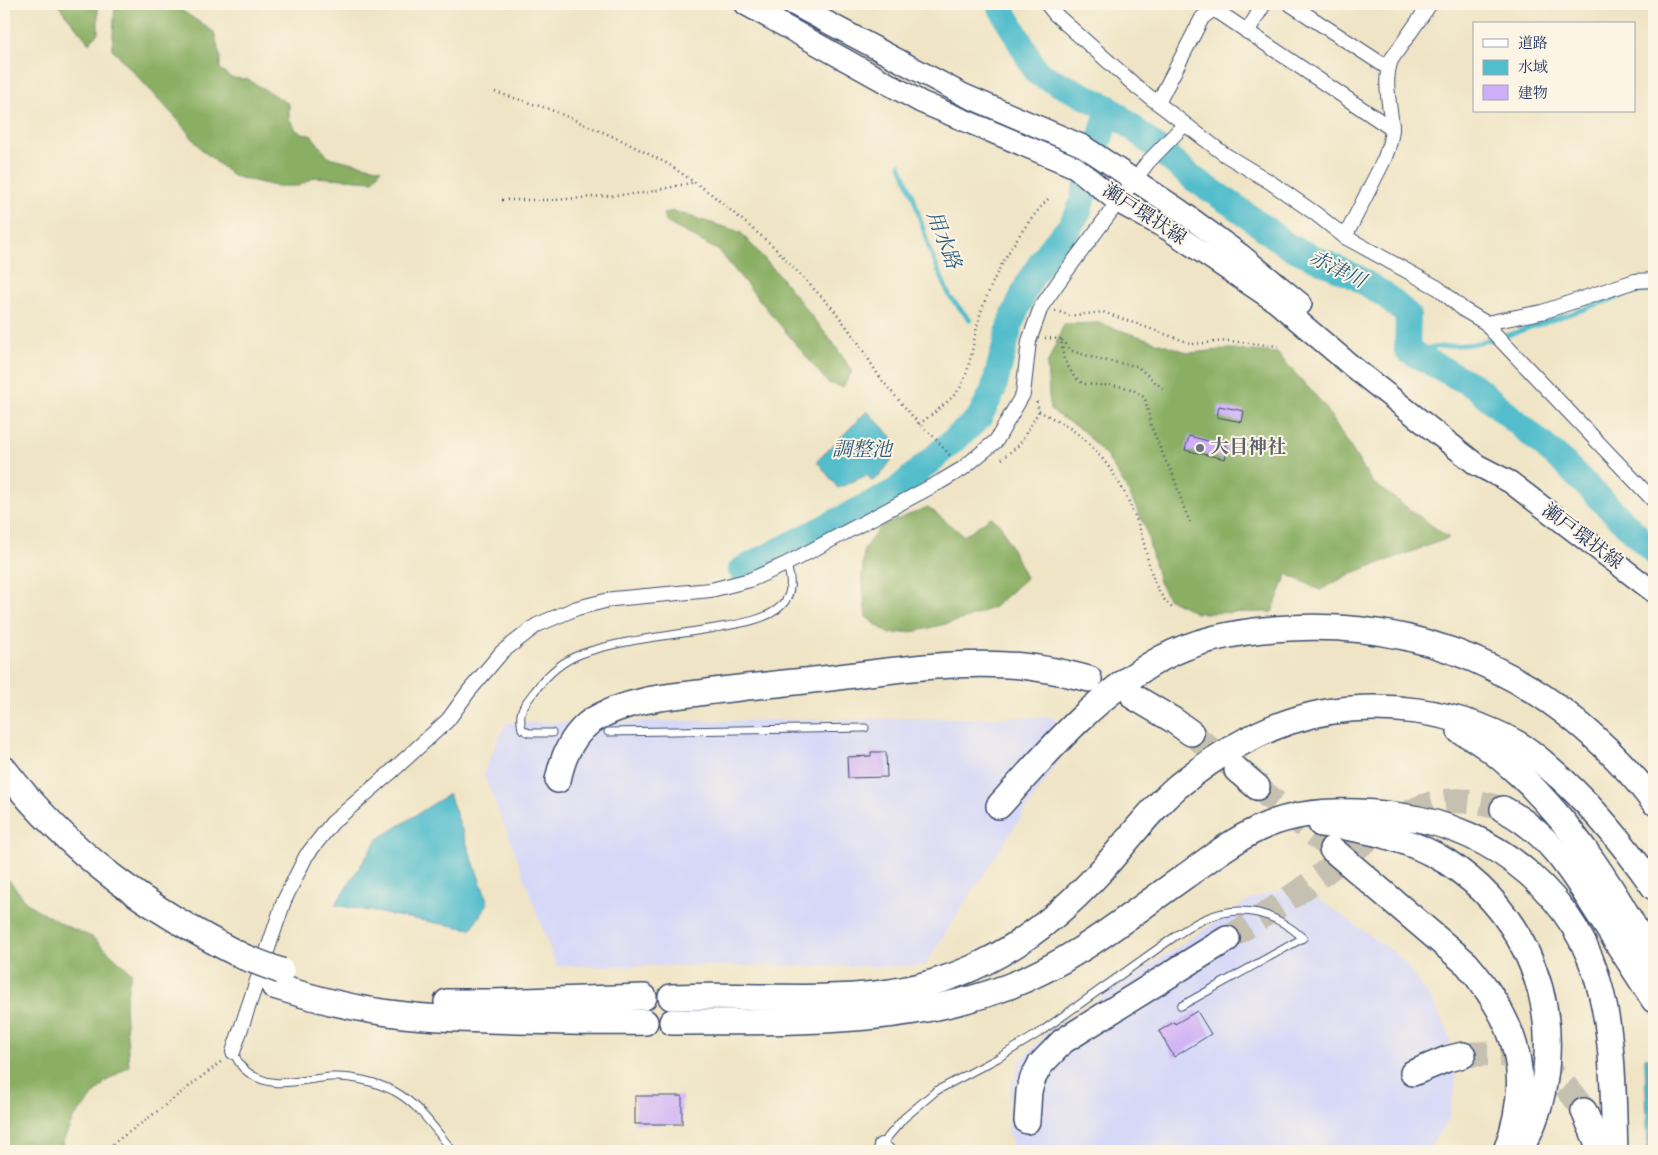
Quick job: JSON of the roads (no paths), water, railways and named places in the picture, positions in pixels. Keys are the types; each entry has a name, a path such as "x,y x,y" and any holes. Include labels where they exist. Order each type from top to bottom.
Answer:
{"highway":[{"path":"998,806 1073,725 1120,685 1163,658 1186,648 1229,634 1311,626 1369,630 1400,635 1460,654 1517,680 1588,731 1610,751 1654,802"},
{"path":"558,780 566,752 582,729 593,720 622,707 668,697 904,670 976,664 1036,667 1089,679"},
{"path":"1134,697 1191,733"},
{"path":"671,997 857,997 906,990 958,974 984,963 1007,950 1047,922 1083,889 1158,805 1177,787 1214,760 1245,741 1286,722 1329,710 1379,707 1453,718 1498,734 1518,744 1538,758 1582,796 1620,840 1654,887"},
{"path":"1402,709 1447,724 1465,733 1505,761 1551,807 1589,856 1617,897 1654,964"},
{"path":"4,769 59,832 111,876 170,917 202,936 242,965"},
{"path":"1237,770 1257,787"},
{"path":"4,796 48,844 74,868 120,905 187,947 277,978 311,997 351,1006 424,1017 645,1022"},
{"path":"1504,809 1532,826 1557,852 1654,1000"},
{"path":"672,1022 794,1021 875,1016 947,1005 978,997 1036,974 1092,943 1225,848 1266,825 1300,815 1340,812 1385,814 1431,822 1475,837 1515,862 1534,878 1568,918 1582,940 1593,965 1601,991 1608,1029 1615,1151"},
{"path":"1245,836 1282,825 1299,824 1334,825 1371,833 1411,845 1446,862 1478,886 1493,901 1521,938 1538,978 1547,1021 1547,1049 1540,1104 1533,1126 1519,1151"},
{"path":"1332,848 1467,964 1485,985 1500,1008 1510,1029 1518,1056 1520,1080 1518,1108 1513,1132 1506,1151"},
{"path":"1026,1121 1029,1092 1033,1078 1050,1052 1063,1041 1227,939"},
{"path":"277,978 315,981 352,990 427,1001 484,1002 644,997"},
{"path":"1413,1073 1447,1059 1463,1055"},
{"path":"1584,1111 1601,1151"}],"main road":[{"name":"瀬戸環状線","path":"745,4 921,102 1075,167 1118,202 1169,230 1276,302 1354,368 1477,465 1510,482"},
{"name":"瀬戸環状線","path":"793,4 964,95 1083,146 1135,179 1249,261 1295,298 1364,360 1414,397 1486,456 1510,482 1654,592"}],"street":[{"path":"1047,4 1062,20 1138,88 1184,125 1224,154 1270,182 1345,237 1438,288 1464,310 1489,327 1654,501"},
{"path":"1247,32 1264,4"},
{"path":"1290,4 1388,68"},
{"path":"1345,237 1384,160 1392,128 1388,94 1388,68 1391,60 1430,4"},
{"path":"1158,103 1202,18 1212,10 1392,128"},
{"path":"233,1052 284,901 306,856 332,823 448,720 469,691 502,652 538,625 577,608 613,599 711,590 750,580 786,564 940,482 962,468 996,440 1023,394 1031,336 1041,307 1148,162 1184,125"},
{"path":"1489,327 1542,312 1635,280 1654,280"}],"lane":[{"path":"552,733 529,733 522,729 520,720 521,709 544,679 560,666 580,655 606,646 742,623 764,616 780,607 790,591 790,575 786,564"},
{"path":"608,732 866,728"},
{"path":"881,1149 904,1118 936,1091 998,1058 1039,1033 1177,935 1208,917 1236,911 1263,914 1291,927 1303,938 1181,1006"},
{"path":"233,1052 243,1068 259,1079 274,1084 313,1078 344,1077 373,1083 394,1091 411,1101 453,1151"}],"water":[{"name":"調整池","path":"867,411 896,441 886,454 892,459 880,476 872,481 867,475 838,488 817,461"},
{"path":"449,794 488,903 471,929 335,905 378,839"},
{"path":"1654,1057 1654,1151 1648,1151 1645,1058"}],"waterway":[{"name":"赤津川","path":"999,4 1037,73 1109,108 1194,179 1236,207 1288,246 1356,277 1386,296 1408,315 1407,350 1476,387 1564,463 1654,552"},
{"path":"741,570 896,491 979,418 993,391 1011,322 1028,283 1049,250 1069,228 1079,211 1109,108"},
{"name":"用水路","path":"900,164 913,196 930,251 950,297 970,320"},
{"path":"1407,350 1472,344 1499,338 1631,293 1654,290"}],"tunnel":[{"path":"1191,733 1235,769"},
{"path":"1257,787 1332,849"},
{"path":"1227,939 1300,890 1384,828 1410,812 1432,804 1452,801 1483,803 1503,809"},
{"path":"1463,1055 1502,1054 1533,1062 1547,1070 1560,1081 1584,1111"}],"place":[{"name":"大目神社","path":"1200,448"}]}
